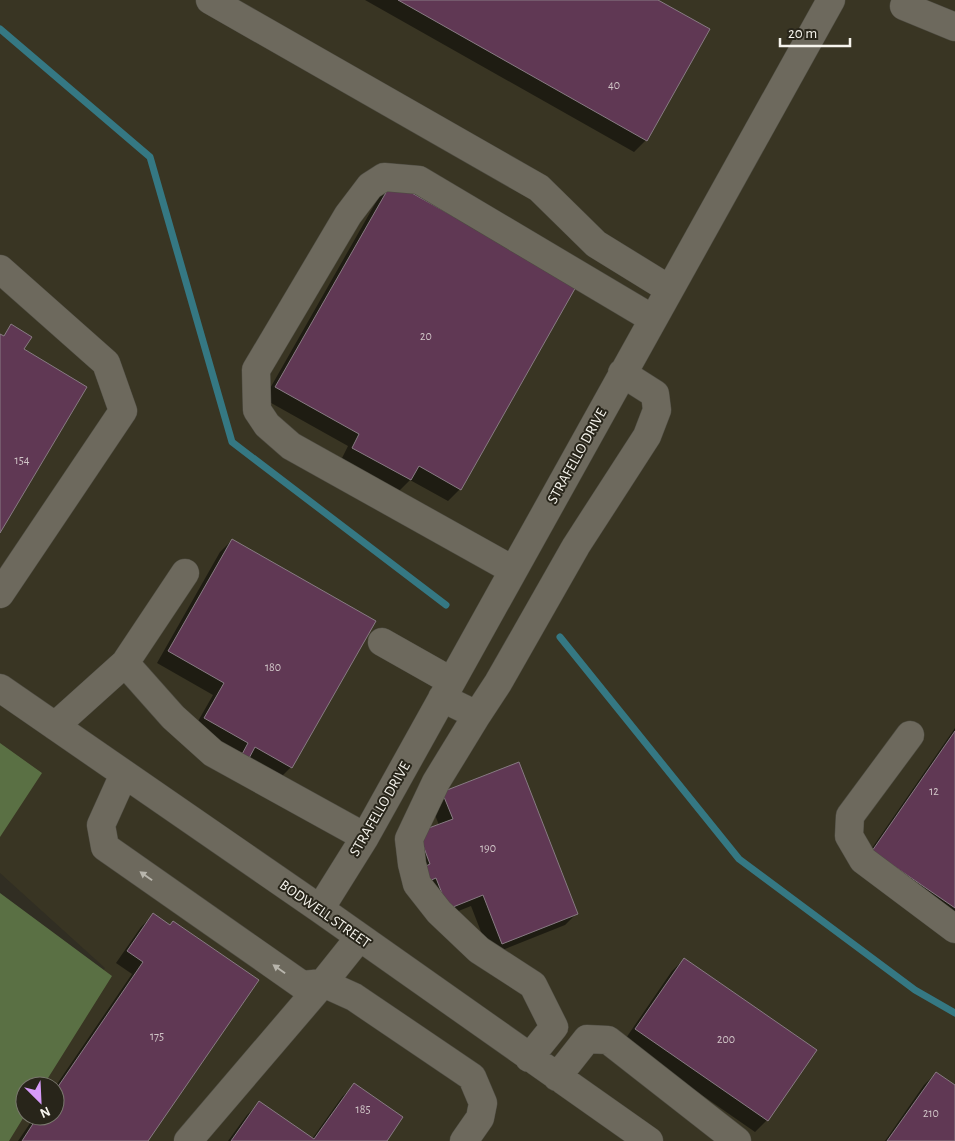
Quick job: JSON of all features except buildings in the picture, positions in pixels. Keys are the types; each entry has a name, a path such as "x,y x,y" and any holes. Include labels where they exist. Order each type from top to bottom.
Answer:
{"street":[{"path":"210,0 539,188 596,244 670,289"},
{"name":"STRAFELLO DRIVE","path":"320,909 365,837 831,0"},
{"path":"906,2 955,27"},
{"path":"513,570 291,446 267,425 257,410 256,370 348,215 370,186 384,178 419,180 653,319"},
{"path":"0,269 106,363 123,411 0,594"},
{"path":"529,1058 554,1027 534,985 479,950 439,912 417,884 409,839 436,782 498,683 576,546 647,436 657,410 655,394 622,373"},
{"path":"55,726 125,663 185,573"},
{"path":"382,642 447,690 477,715"},
{"path":"125,663 174,717 213,753 365,837"},
{"name":"BODWELL STREET","path":"0,688 320,909 649,1141"},
{"path":"910,735 850,816 849,836 863,860 955,929"},
{"path":"124,774 101,825 105,847 302,984 323,983 354,997 472,1077 483,1103 480,1118 464,1141"},
{"path":"188,1141 359,938"},
{"path":"558,1077 587,1039 608,1040 737,1141"}],"shaded area":[{"path":"0,0 955,0 955,1141 0,1141 0,1107 15,1087 15,1126 65,1126 65,1076 23,1076 105,968 0,873"}],"green space":[{"path":"0,743 42,773 0,837"},
{"path":"0,893 112,976 49,1076 15,1076 15,1126 18,1126 9,1141 0,1141"}],"waterway":[{"path":"0,29 150,157 232,442 446,605"},
{"path":"560,637 739,859 915,990 955,1013"}]}
